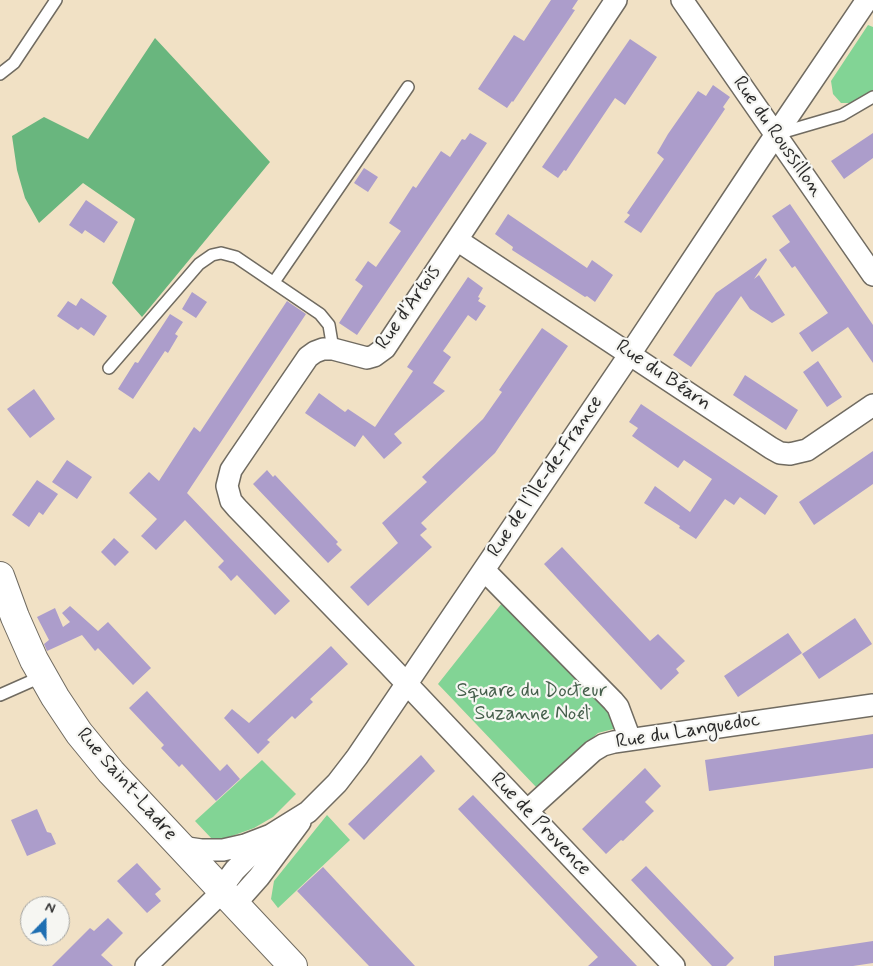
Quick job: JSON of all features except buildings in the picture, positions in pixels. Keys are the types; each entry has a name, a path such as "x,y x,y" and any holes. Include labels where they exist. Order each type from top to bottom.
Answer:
{"street":[{"name":"Rue d'Artois","path":"332,349 367,358 380,352 457,240 616,0"},
{"name":"Rue du Roussillon","path":"682,0 873,275"},
{"name":"Rue de l'Île-de-France","path":"271,834 238,866 226,882 229,898 260,877 308,812 346,772 630,354 867,0"},
{"name":"Rue du Béarn","path":"457,240 771,448 780,452 790,454 807,450 873,405"},
{"path":"332,349 323,349 315,352 302,364 234,466 228,479 228,494 237,508 406,683"},
{"path":"484,570 613,701 618,708 630,739"},
{"name":"Rue Saint-Ladre","path":"0,576 15,617 43,676 66,714 94,752 181,848 293,966"},
{"name":"Rue de Provence","path":"406,683 674,966"},
{"name":"Rue du Languedoc","path":"527,811 593,751 603,745 630,739 873,705"},
{"name":"Rue de l'Île-de-France","path":"181,848 223,850 245,845 271,834 308,812"},
{"path":"146,966 229,898"}],"lane":[{"path":"0,74 7,70 18,58 56,0"},
{"path":"274,282 408,87"},
{"path":"775,135 842,115 873,97"},
{"path":"109,368 199,264 212,255 221,253 236,257 326,319 329,324 332,349"},
{"path":"0,695 43,676"}],"green space":[{"path":"868,25 873,27 873,90 854,103 841,103 833,94 831,81"},
{"path":"155,38 270,162 142,317 112,283 135,219 83,183 39,223 25,198 17,170 12,136 44,117 88,139"},
{"name":"Square du Docteur Suzanne Noël","path":"506,598 613,708 617,728 598,733 537,788 438,684"},
{"path":"262,760 296,794 273,817 254,828 221,840 212,839 195,821"},
{"path":"327,815 350,840 278,908 271,899 274,881"}]}
